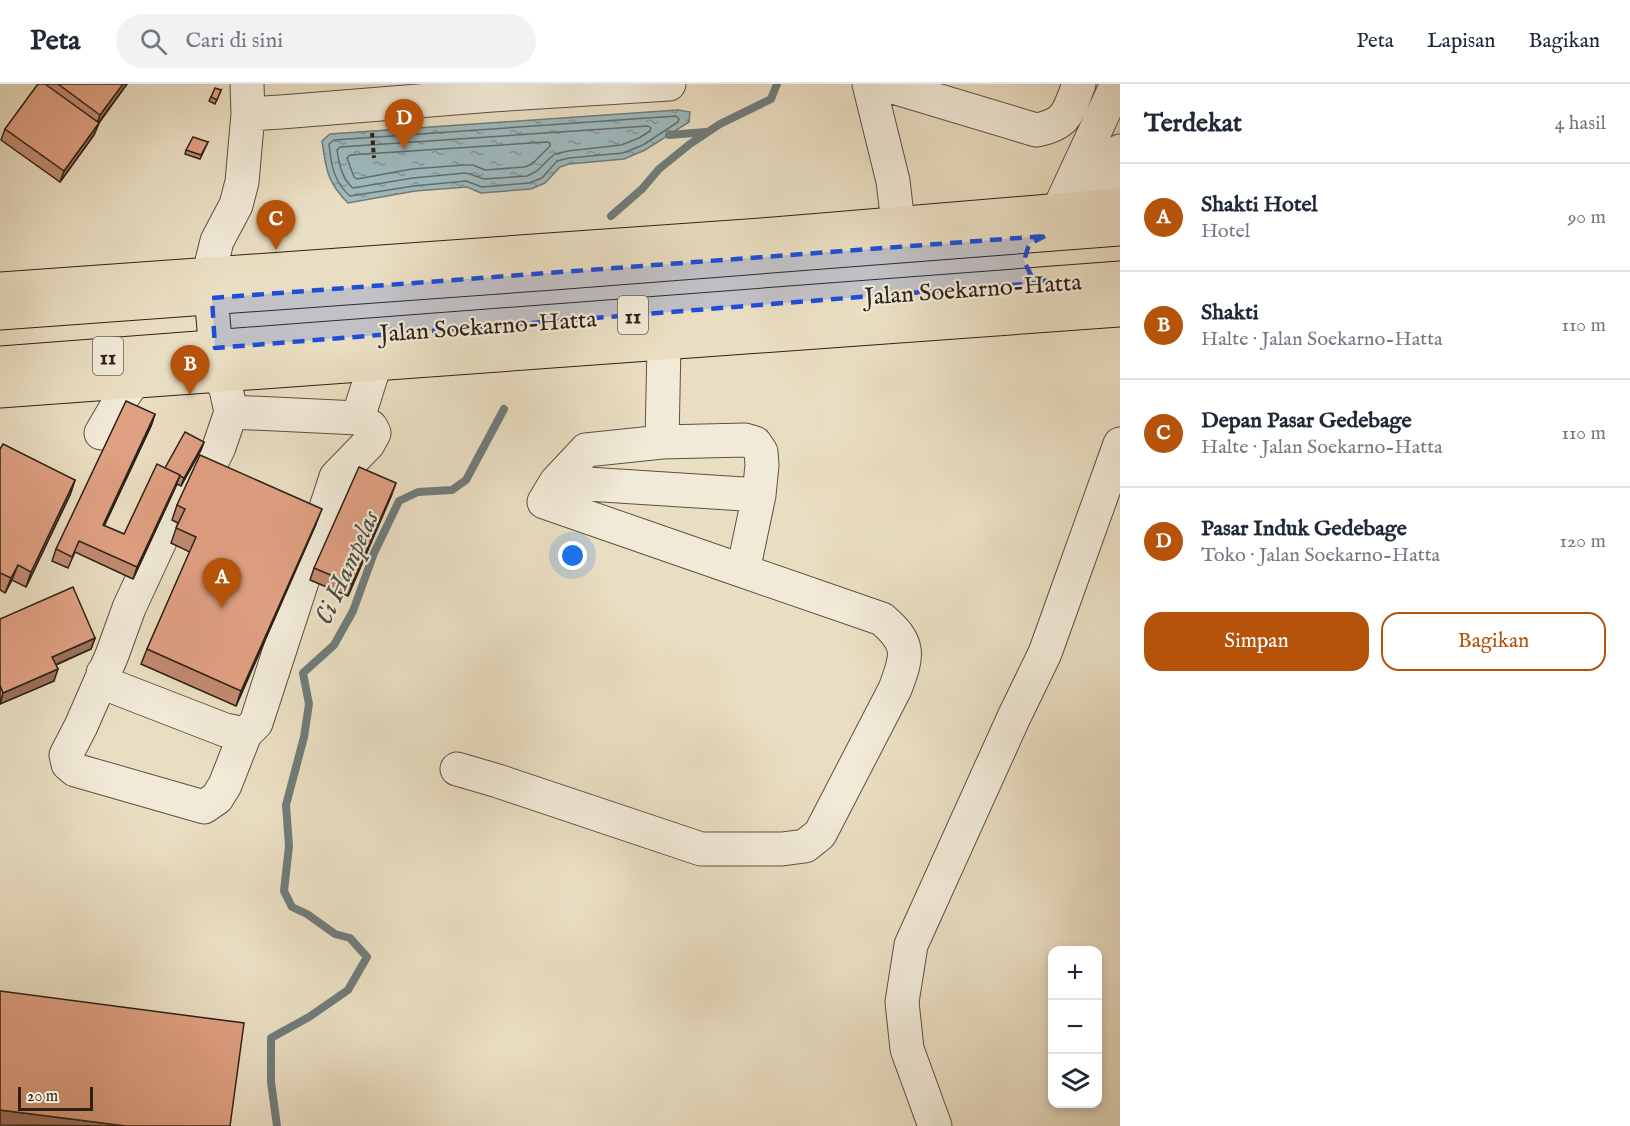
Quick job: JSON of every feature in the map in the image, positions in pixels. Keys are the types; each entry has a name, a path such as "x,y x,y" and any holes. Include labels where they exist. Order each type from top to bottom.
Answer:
{"main road":[{"name":"Jalan Soekarno-Hatta","path":"0,289 211,285 1051,223 1108,206"},
{"name":"Jalan Soekarno-Hatta","path":"0,314 211,285 898,223 1051,223 1120,229"},
{"path":"1050,282 1041,282 1032,277 1026,270 1024,261 1029,244 1051,223"},
{"name":"Jalan Soekarno-Hatta","path":"0,391 131,368 217,362 1050,282 1120,278"},
{"path":"211,285 217,362"},
{"name":"Jalan Soekarno-Hatta","path":"217,362 375,364 1120,310"},
{"name":"Jalan Soekarno-Hatta","path":"0,363 131,368"}],"street":[{"path":"211,285 217,241 236,205 242,182 247,99 281,112 669,84"},
{"path":"869,84 893,181 898,223"},
{"path":"884,84 1036,130 1053,127 1067,114 1079,84"},
{"path":"1051,223 1117,84"},
{"path":"1108,206 1120,151"},
{"path":"662,442 664,344"},
{"path":"217,362 231,412 219,447 207,472 172,515 129,608 81,726 66,755 68,764 75,770 204,807 217,798 225,785 245,734 256,723 336,477 368,444 374,433 371,427 358,418 231,412"},
{"path":"358,418 375,364"},
{"path":"101,433 118,404 131,368"},
{"path":"457,770 498,781 701,849 782,849 805,846 820,834 895,689 906,655 896,630 882,619 743,571 544,502 556,482 586,450 662,442 745,440 755,443 761,452 762,465 759,495 743,571"},
{"path":"936,1126 907,1049 902,1002 911,945 1045,653 1120,444"},
{"path":"556,482 759,495"},
{"path":"103,673 103,678 109,685 225,730 245,734"}],"highlighted area":[{"path":"1045,236 1029,244 1024,261 1032,277 1050,282 215,348 212,298"}],"water":[{"path":"678,110 690,112 689,122 645,150 624,159 569,164 560,167 545,183 531,189 481,193 467,187 415,191 348,203 329,175 322,141 330,134"}],"building":[{"path":"38,84 45,84 99,123 64,171 5,129"},
{"path":"58,84 123,84 100,115"},
{"path":"215,88 221,90 217,100 211,97"},
{"path":"193,137 208,142 201,155 186,150"},
{"path":"126,401 155,414 103,525 124,534 157,464 180,475 137,567 79,541 72,557 56,549"},
{"path":"185,432 204,442 184,478 165,468"},
{"path":"3,444 75,480 31,572 18,565 11,578 0,573 0,449"},
{"path":"200,455 322,509 241,691 147,649 196,537 176,528 185,509 177,505"},
{"path":"359,467 396,483 352,584 314,568"},
{"path":"73,587 95,638 52,657 58,669 3,693 0,685 0,619"},
{"path":"0,991 244,1023 230,1126 126,1126 0,1110"}],"waterway":[{"name":"Ci Hampelas","path":"611,216 642,189 659,169 690,144 720,124 771,99 777,84"},
{"path":"669,135 706,132"},
{"name":"Ci Hampelas","path":"277,1126 271,1082 271,1038 309,1017 348,990 367,957 350,938 335,934 307,914 292,907 284,891 289,846 286,805 304,737 309,704 303,673 334,645 353,611 374,553 399,501 418,492 452,490 466,480 504,409"}],"place":[{"name":"Pasar Induk Gedebage","path":"404,149"},
{"name":"Depan Pasar Gedebage","path":"276,250"},
{"name":"Shakti","path":"190,395"},
{"name":"Shakti Hotel","path":"222,608"}]}
